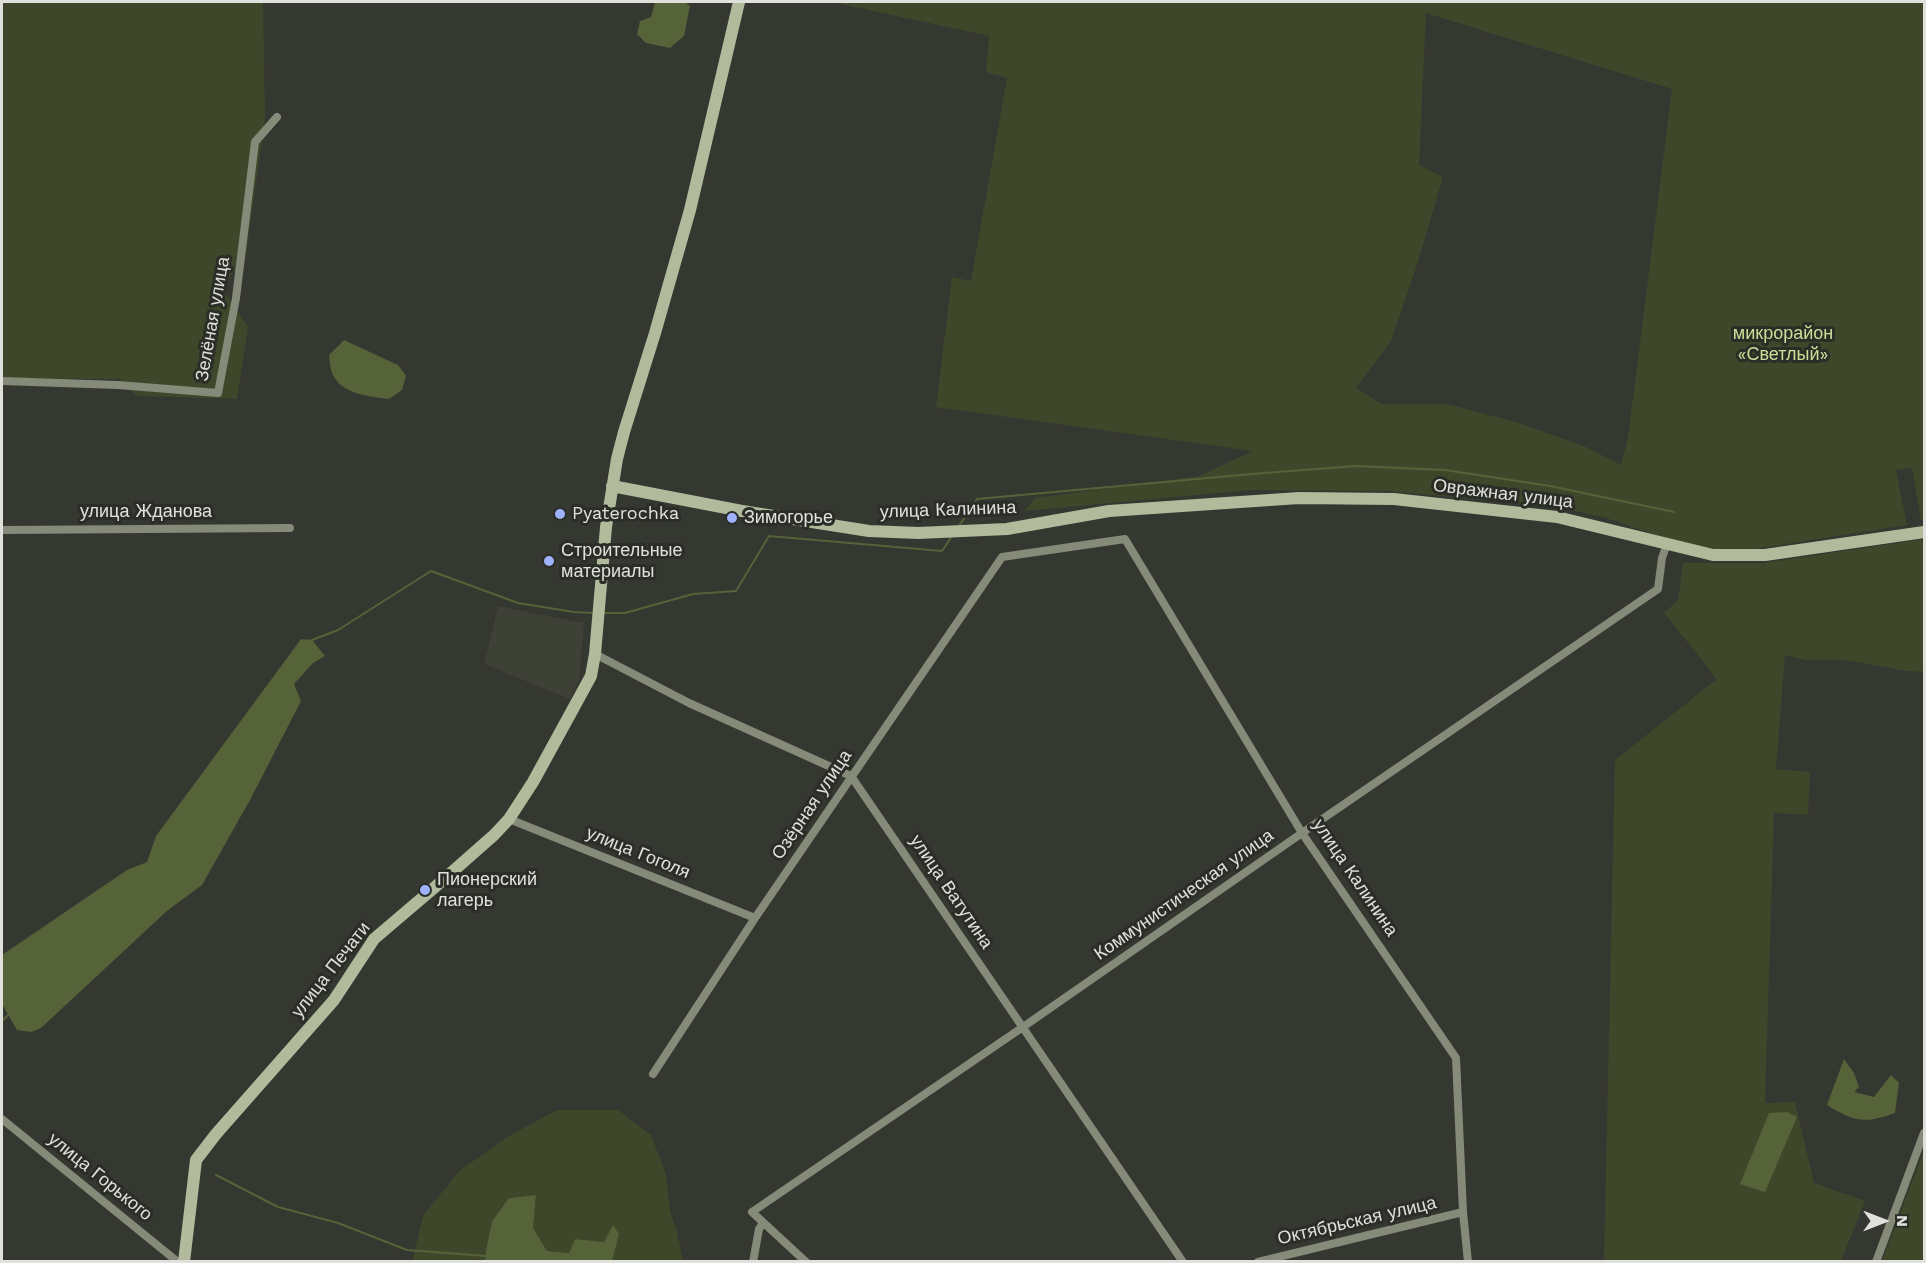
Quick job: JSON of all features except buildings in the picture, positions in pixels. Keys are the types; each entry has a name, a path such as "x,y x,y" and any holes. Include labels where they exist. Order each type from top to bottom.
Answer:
{"street":[{"name":"улица Печати","path":"184,1262 196,1160 334,1000 374,939 469,857 509,819 533,782 591,676 612,486 624,432 690,210 739,2"},
{"name":"Зелёная улица","path":"2,381 118,385 218,393 236,298 255,142 277,117"},
{"name":"улица Калинина","path":"612,486 869,531 918,533 1007,529 1109,511"},
{"name":"Овражная улица","path":"1109,511 1299,498 1394,499 1557,517 1713,555 1765,555 1924,532"},
{"name":"улица Жданова","path":"2,530 290,528"},
{"name":"улица Калинина","path":"1002,557 1125,539 1302,833 1456,1058 1463,1212 1468,1262"},
{"name":"Коммунистическая улица","path":"763,1223 752,1212 1023,1028 1658,589 1662,558 1668,544"},
{"name":"Озёрная улица","path":"653,1074 755,918 1002,557"},
{"path":"595,654 689,704 851,776"},
{"name":"улица Ватутина","path":"851,776 1183,1262"},
{"name":"улица Гоголя","path":"509,819 755,918"},
{"name":"улица Горького","path":"2,1119 178,1262"},
{"path":"1876,1262 1924,1133"},
{"name":"Октябрьская улица","path":"1258,1262 1463,1212"},
{"path":"753,1262 759,1228 763,1223 807,1262"}],"shaded area":[{"path":"655,2 685,2 690,6 684,36 670,48 646,43 637,34 640,21 651,17"},
{"path":"344,340 398,365 406,376 402,390 389,399 350,391 337,382 333,375 329,355"},
{"path":"498,606 584,623 579,680 570,699 484,664"},
{"path":"301,639 312,640 325,656 313,663 294,684 301,701 250,800 202,885 168,910 41,1028 31,1032 17,1030 2,1004 2,955 127,870 147,862 156,836"},
{"path":"1844,1059 1854,1073 1859,1087 1854,1092 1874,1097 1891,1075 1899,1083 1895,1113 1876,1119 1860,1120 1827,1105"},
{"path":"1787,1112 1797,1117 1765,1192 1740,1184 1769,1113"},
{"path":"536,1195 533,1228 547,1251 569,1253 575,1239 604,1242 613,1225 619,1234 612,1261 485,1261 492,1221 509,1198"}],"green space":[{"path":"2,2 263,2 265,118 245,262 220,285 248,327 237,399 137,396 119,379 2,378"},
{"name":"микрорайон «Светлый»","path":"832,2 1924,2 1924,520 1921,520 1912,468 1896,470 1907,525 1716,555 1603,517 1556,507 1389,491 1251,490 1024,511 1035,498 1199,476 1253,451 936,407 952,277 971,281 1007,78 986,72 989,36","holes":["1426,13 1672,89 1628,438 1621,465 1586,447 1519,423 1447,404 1382,404 1356,388 1391,341 1443,177 1419,165"]},
{"path":"1924,539 1924,672 1845,660 1806,660 1785,655 1776,769 1810,772 1808,815 1774,813 1765,1103 1795,1102 1814,1183 1865,1201 1841,1261 1604,1262 1615,760 1717,679 1664,613 1678,600 1683,563 1763,563"},
{"path":"557,1110 618,1110 651,1135 666,1174 670,1211 683,1261 612,1261 604,1242 575,1239 569,1253 547,1251 533,1228 536,1195 509,1198 492,1221 485,1261 412,1262 423,1216 459,1171 509,1136"},
{"path":"1924,1150 1924,1261 1882,1261"}],"waterway":[{"path":"959,526 977,499 1355,466 1445,470 1550,486 1674,512"},
{"path":"602,613 625,613 693,594 736,591 769,536 942,551 952,536"},
{"path":"311,643 312,640 338,630 431,571 518,603 593,613"},
{"path":"2,1021 9,1014"},
{"path":"216,1175 278,1207 338,1223 407,1250 485,1256"}],"place":[{"name":"Pyaterochka","path":"560,514"},
{"name":"Зимогорье","path":"732,518"},
{"name":"Строительные материалы","path":"549,561"},
{"name":"Пионерский лагерь","path":"425,890"}]}
